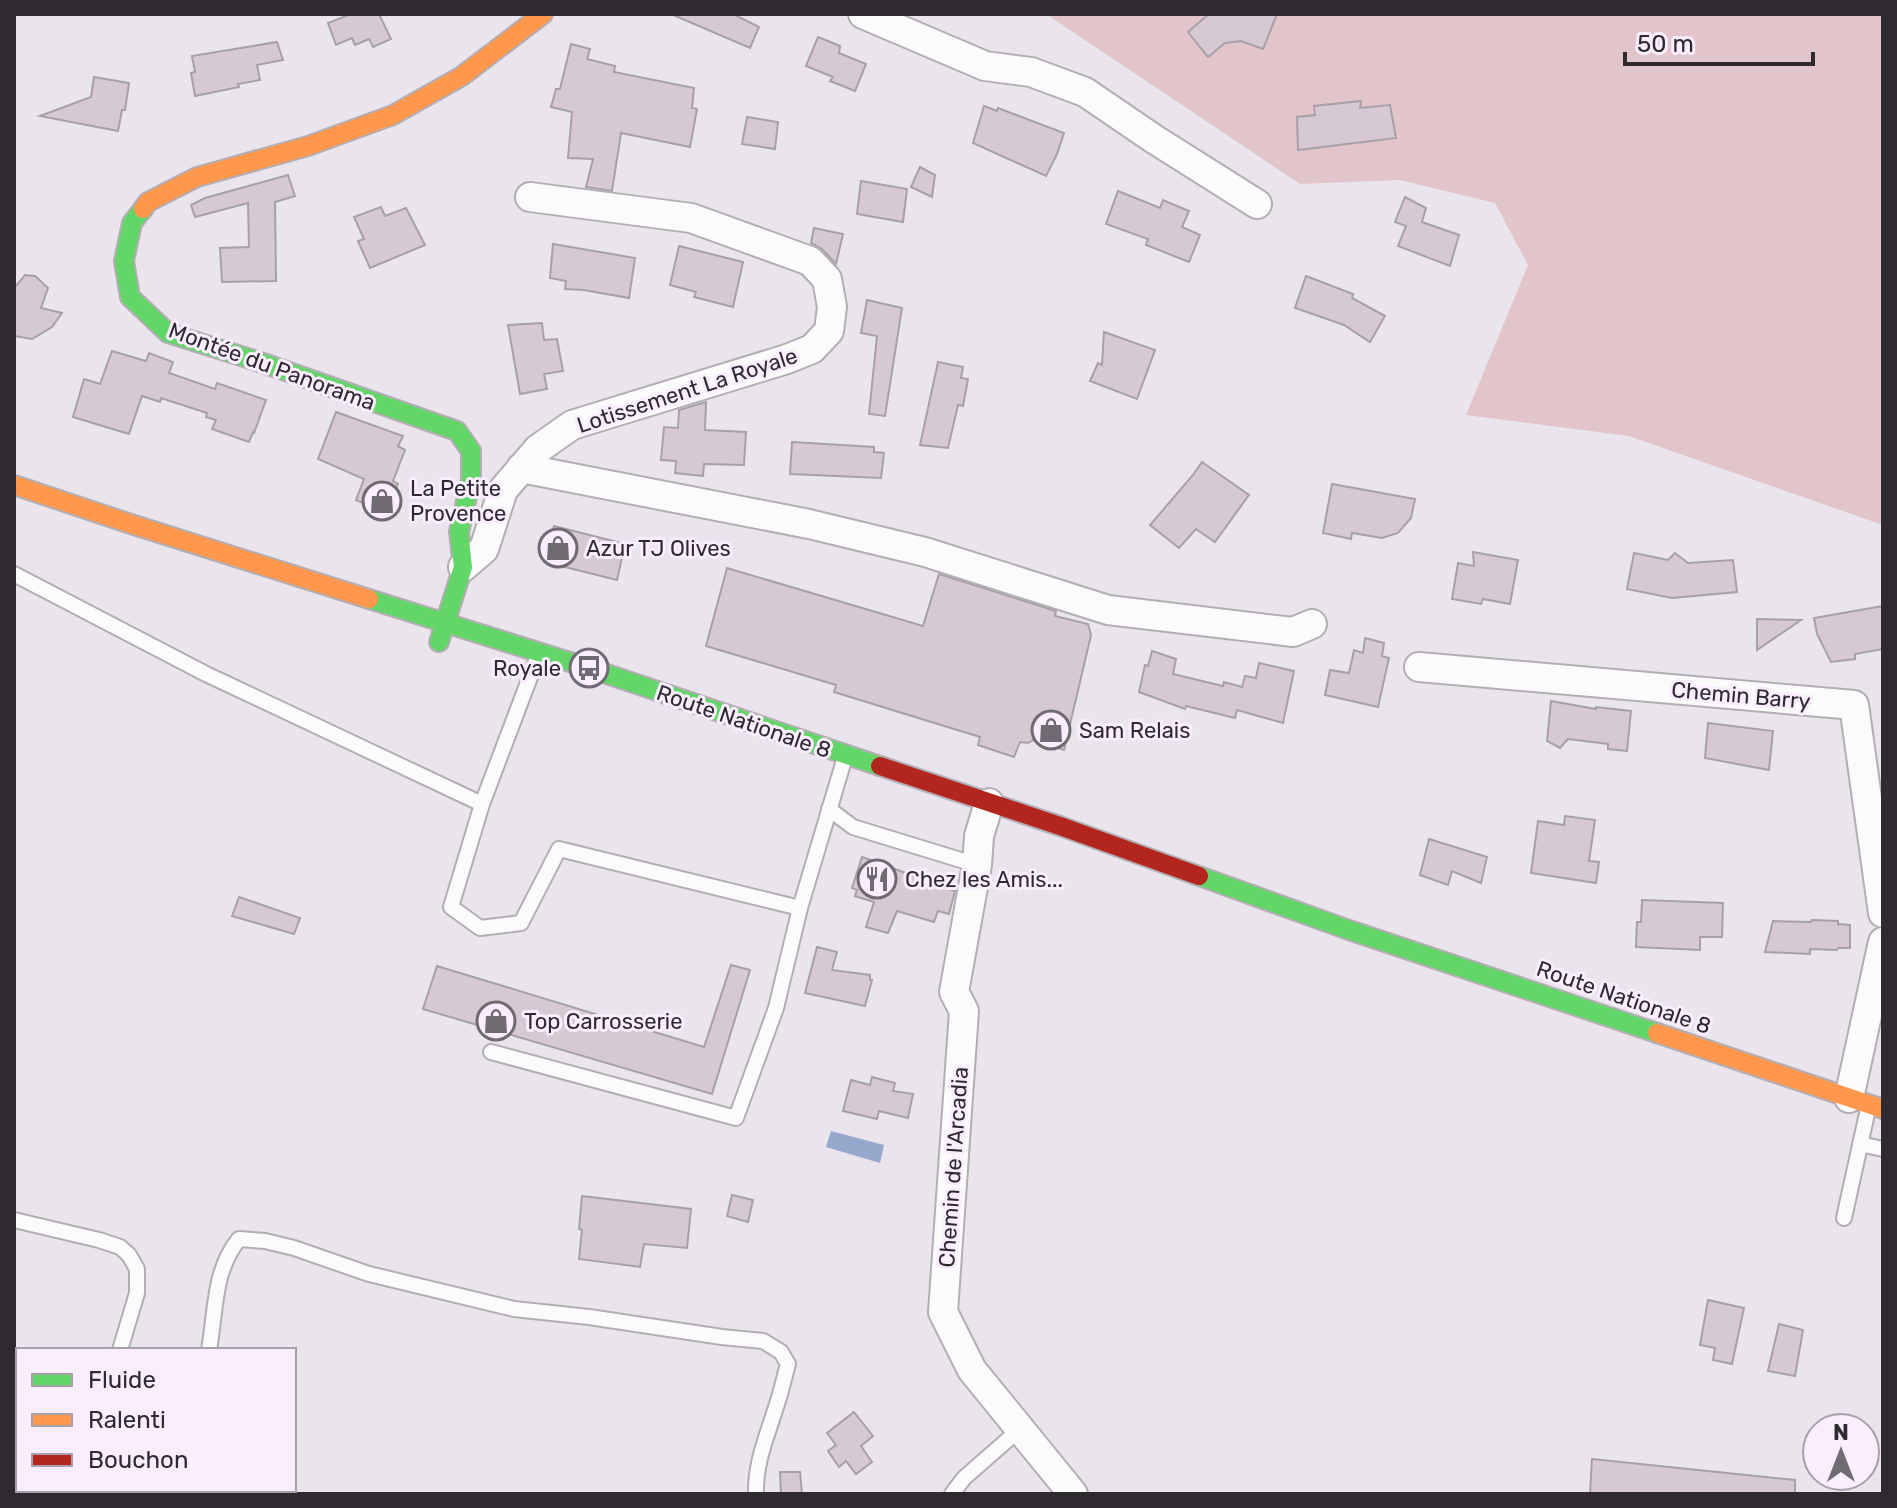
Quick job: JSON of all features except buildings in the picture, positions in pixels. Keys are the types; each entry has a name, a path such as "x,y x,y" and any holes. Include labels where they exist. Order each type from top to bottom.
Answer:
{"main road":[{"name":"Montée du Panorama","path":"458,648 432,639 445,622 463,567 459,532 471,480 471,451 457,431 168,333 130,297 124,261 132,223 148,202 197,177 308,146 393,115 462,76 543,14"},
{"name":"Route Nationale 8","path":"14,485 539,652 845,755 984,820 1060,826 1349,930 1867,1104"},
{"name":"Route Nationale 8","path":"134,525 395,625"},
{"name":"Route Nationale 8","path":"1104,861 1349,930"}],"street":[{"path":"863,14 985,66 1031,72 1085,92 1257,204"},
{"name":"Lotissement La Royale","path":"463,567 484,549 503,490 538,449 572,425 787,359 812,349 829,331 832,307 827,279 810,261 691,218 530,197"},
{"path":"521,468 809,524 925,552 1108,610 1293,632 1312,624"},
{"name":"Chemin Barry","path":"1419,667 1854,705 1883,913"},
{"name":"Chemin de l'Arcadia","path":"984,820 954,992 964,1011 943,1312 972,1370 1073,1494"},
{"path":"1867,1104 1883,942"}],"lane":[{"path":"14,574 206,674 482,804"},
{"path":"539,652 482,804 451,907 480,928 521,923 559,849 800,908"},
{"path":"491,1052 736,1118 776,1008 800,908 845,755"},
{"path":"829,809 853,827 977,865"},
{"path":"1844,1218 1867,1104"},
{"path":"1860,1144 1883,1149"},
{"path":"14,1220 99,1240 120,1247 129,1255 137,1269 137,1293 121,1348"},
{"path":"209,1348 215,1293 223,1264 239,1239 294,1248 369,1274 514,1309 763,1341 781,1352 788,1364 759,1461 756,1494"},
{"path":"952,1494 964,1478 1020,1429"}],"shaded area":[{"path":"1046,14 1883,14 1883,525 1629,436 1466,415 1528,265 1495,203 1400,180 1300,184"}],"water":[{"path":"831,1131 884,1145 880,1163 826,1147"}],"traffic: fast":[{"path":"143,209 132,223 124,261 130,297 168,333 457,431 471,451 471,480 459,532 463,567 439,642"},
{"path":"369,599 589,668 880,766"},
{"path":"1199,876 1349,930 1657,1033"}],"traffic: slow":[{"path":"143,209 148,202 197,177 308,146 393,115 462,76 543,14"},
{"path":"14,485 369,599"},
{"path":"1657,1033 1883,1109"}],"traffic: jam":[{"path":"880,766 1199,876"}],"place":[{"name":"La Petite Provence","path":"382,501"},
{"name":"Azur TJ Olives","path":"558,548"},
{"name":"Royale","path":"589,668"},
{"name":"Sam Relais","path":"1051,730"},
{"name":"Chez les Amis...","path":"877,879"},
{"name":"Top Carrosserie","path":"496,1021"}]}
